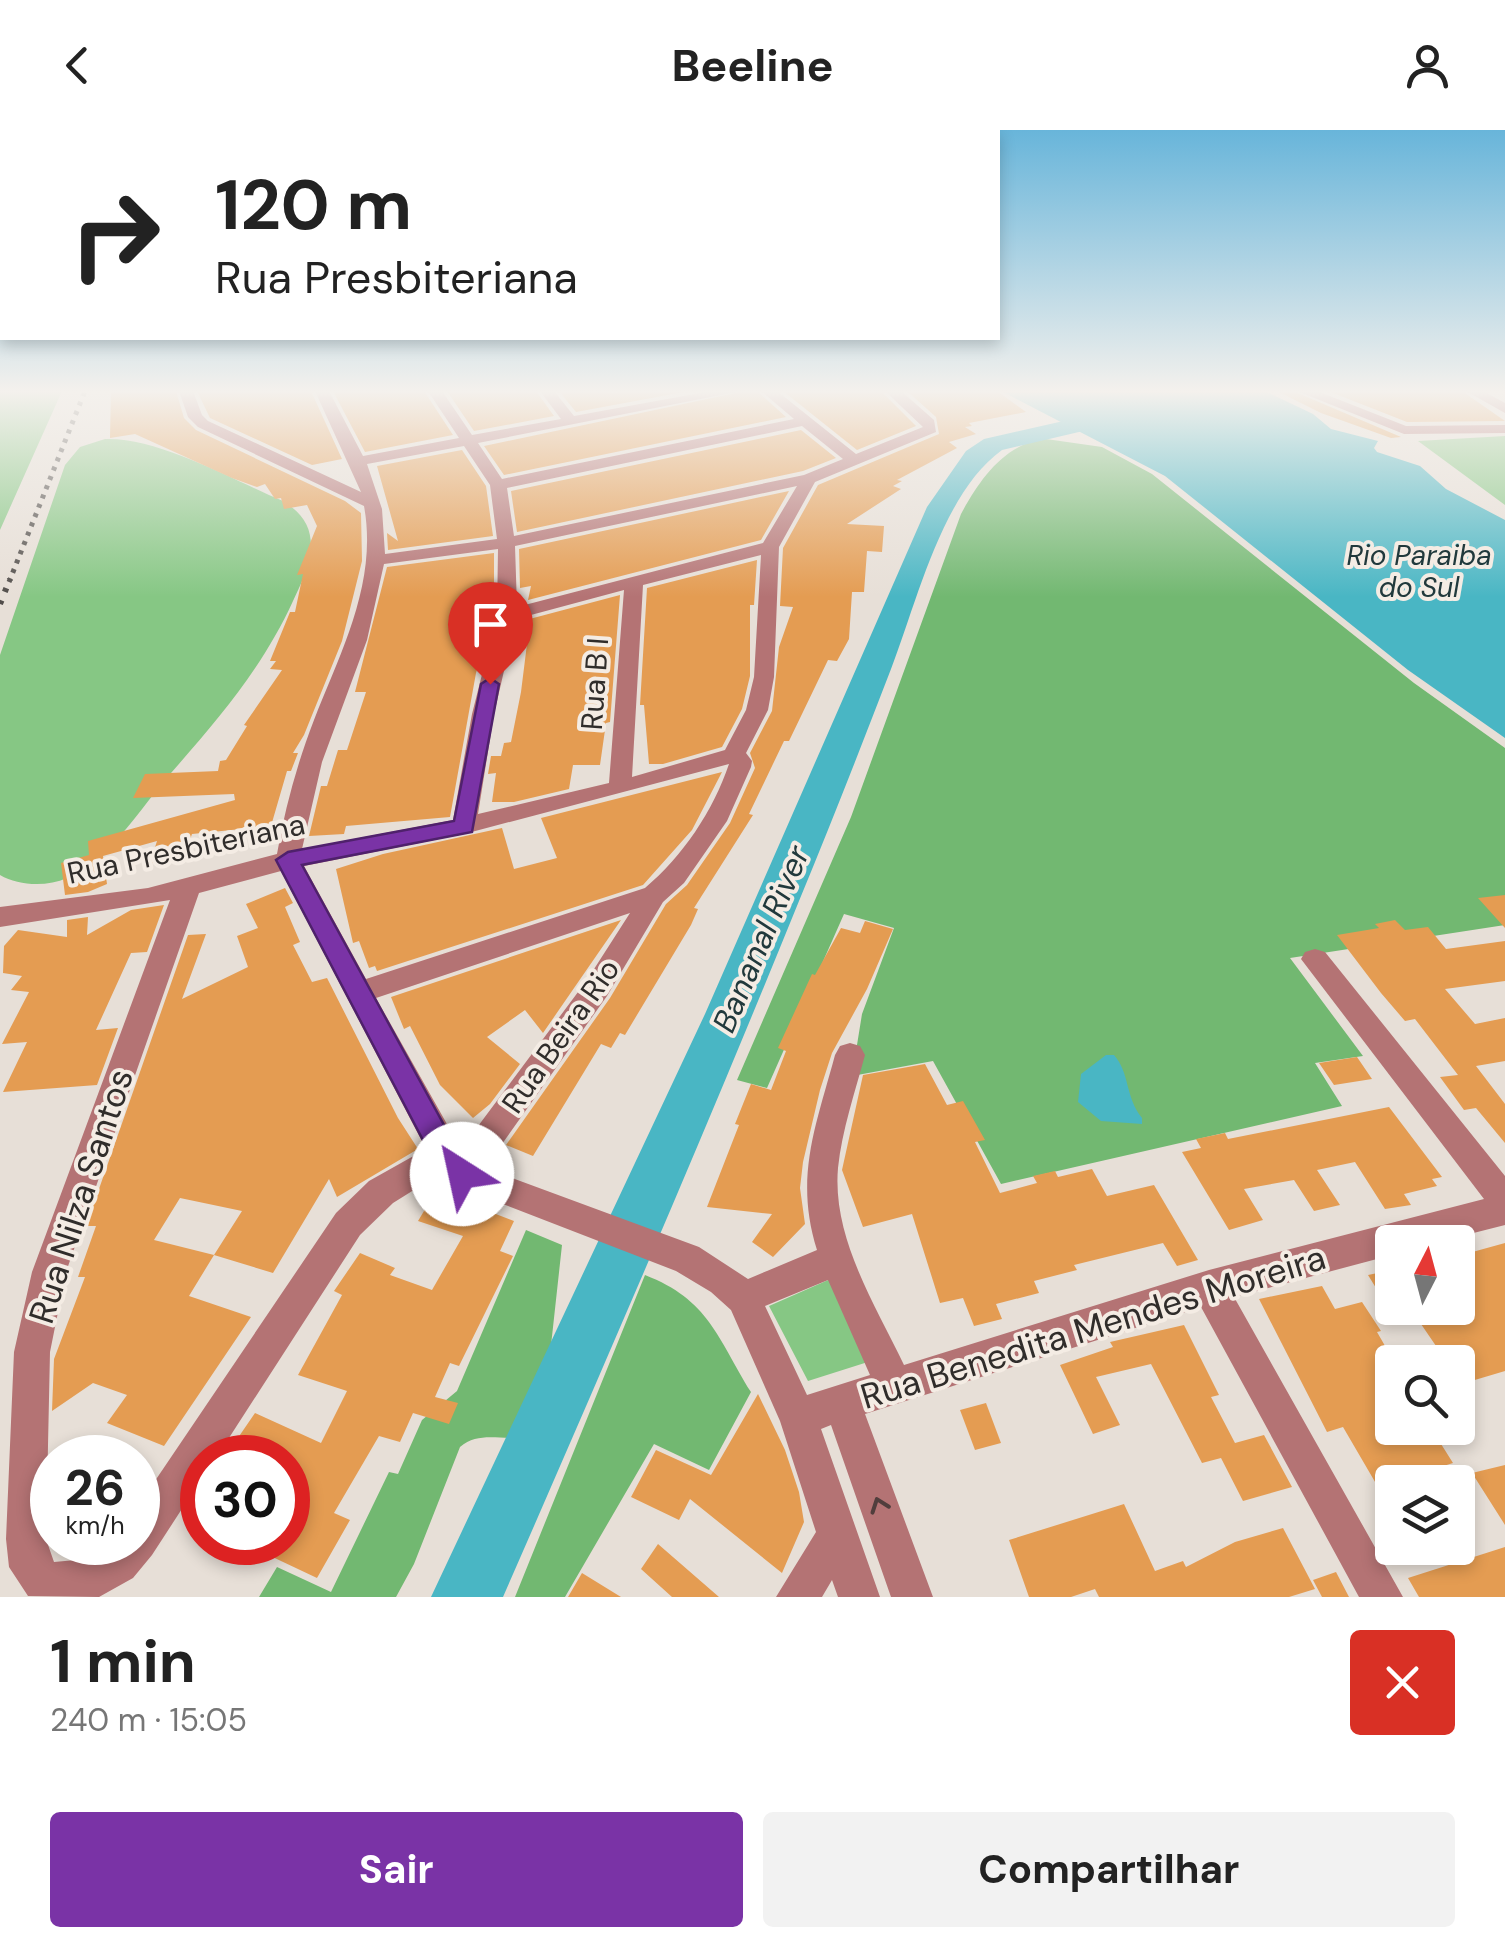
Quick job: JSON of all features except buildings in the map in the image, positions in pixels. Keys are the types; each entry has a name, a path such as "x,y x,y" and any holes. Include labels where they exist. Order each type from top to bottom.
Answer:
{"street":[{"path":"278,459 372,503"},
{"path":"367,459 358,461 372,503 377,560 350,659 315,748 288,860 356,993 453,1164 512,1196 687,1259 723,1280 742,1298 798,1417 858,1597"},
{"path":"464,826 483,714 507,615 506,544 498,485 482,459"},
{"path":"498,485 623,459"},
{"path":"853,459 856,462"},
{"path":"377,560 506,544 809,479 862,459"},
{"path":"356,993 654,895 675,877 719,815 740,767 741,761 734,755 757,710 764,677 770,547 809,479"},
{"path":"507,615 770,547"},
{"path":"725,559 749,564 767,576"},
{"name":"Rua B I","path":"620,788 634,584"},
{"name":"Rua Presbiteriana","path":"0,917 148,897 288,860 464,826 734,755"},
{"name":"Rua Nilza Santos","path":"116,1565 81,1584 43,1581 30,1566 26,1539 32,1352 49,1272 188,887"},
{"name":"Rua Beira Rio","path":"453,1164 597,988 654,895"},
{"path":"1315,959 1505,1202"},
{"path":"850,1056 821,1182 837,1259 894,1386"},
{"name":"Rua Nilza Santos","path":"160,1507 348,1224 381,1192 453,1164"},
{"name":"Rua Benedita Mendes Moreira","path":"798,1417 1209,1288 1505,1209"},
{"path":"742,1298 837,1259"},
{"path":"1209,1288 1382,1597"},
{"path":"842,1402 912,1597"},
{"path":"797,1597 839,1534"}],"green space":[{"path":"0,459 31,459 0,530"},
{"path":"70,459 190,459 296,510 308,527 310,557 280,626 251,674 120,836 95,860 67,878 51,883 24,883 0,875 0,655"},
{"path":"1001,459 1125,459 1152,474 1414,683 1505,748 1505,925 1290,958 1363,1056 1315,1063 1342,1106 1001,1184 933,1061 852,1076 862,1014 894,928 844,914 767,1088 737,1080 851,817 961,514"},
{"path":"1443,459 1505,459 1505,505"},
{"path":"526,1230 562,1245 547,1382 535,1430 518,1437 479,1438 460,1447 414,1564 396,1597 259,1597 277,1567 331,1592 389,1472 398,1474 422,1420 457,1391"},
{"path":"645,1275 667,1285 698,1309 751,1392 709,1470 654,1444 565,1597 515,1597"},
{"path":"835,1277 871,1361 808,1381 769,1306"}],"water":[{"name":"Rio Paraiba do Sul","path":"1133,459 1400,459 1420,466 1446,489 1505,520 1505,738 1408,670 1165,476"},
{"path":"1106,1055 1114,1055 1119,1062 1142,1124 1101,1121 1078,1102 1081,1074"}],"waterway":[{"name":"Bananal River","path":"467,1597 729,1014 925,540 958,478 973,459"}],"railway":[{"path":"9,582 58,459"},
{"path":"0,604 10,579"}],"route":[{"path":"462,1174 445,1154 288,860 464,826 490,684"}]}
